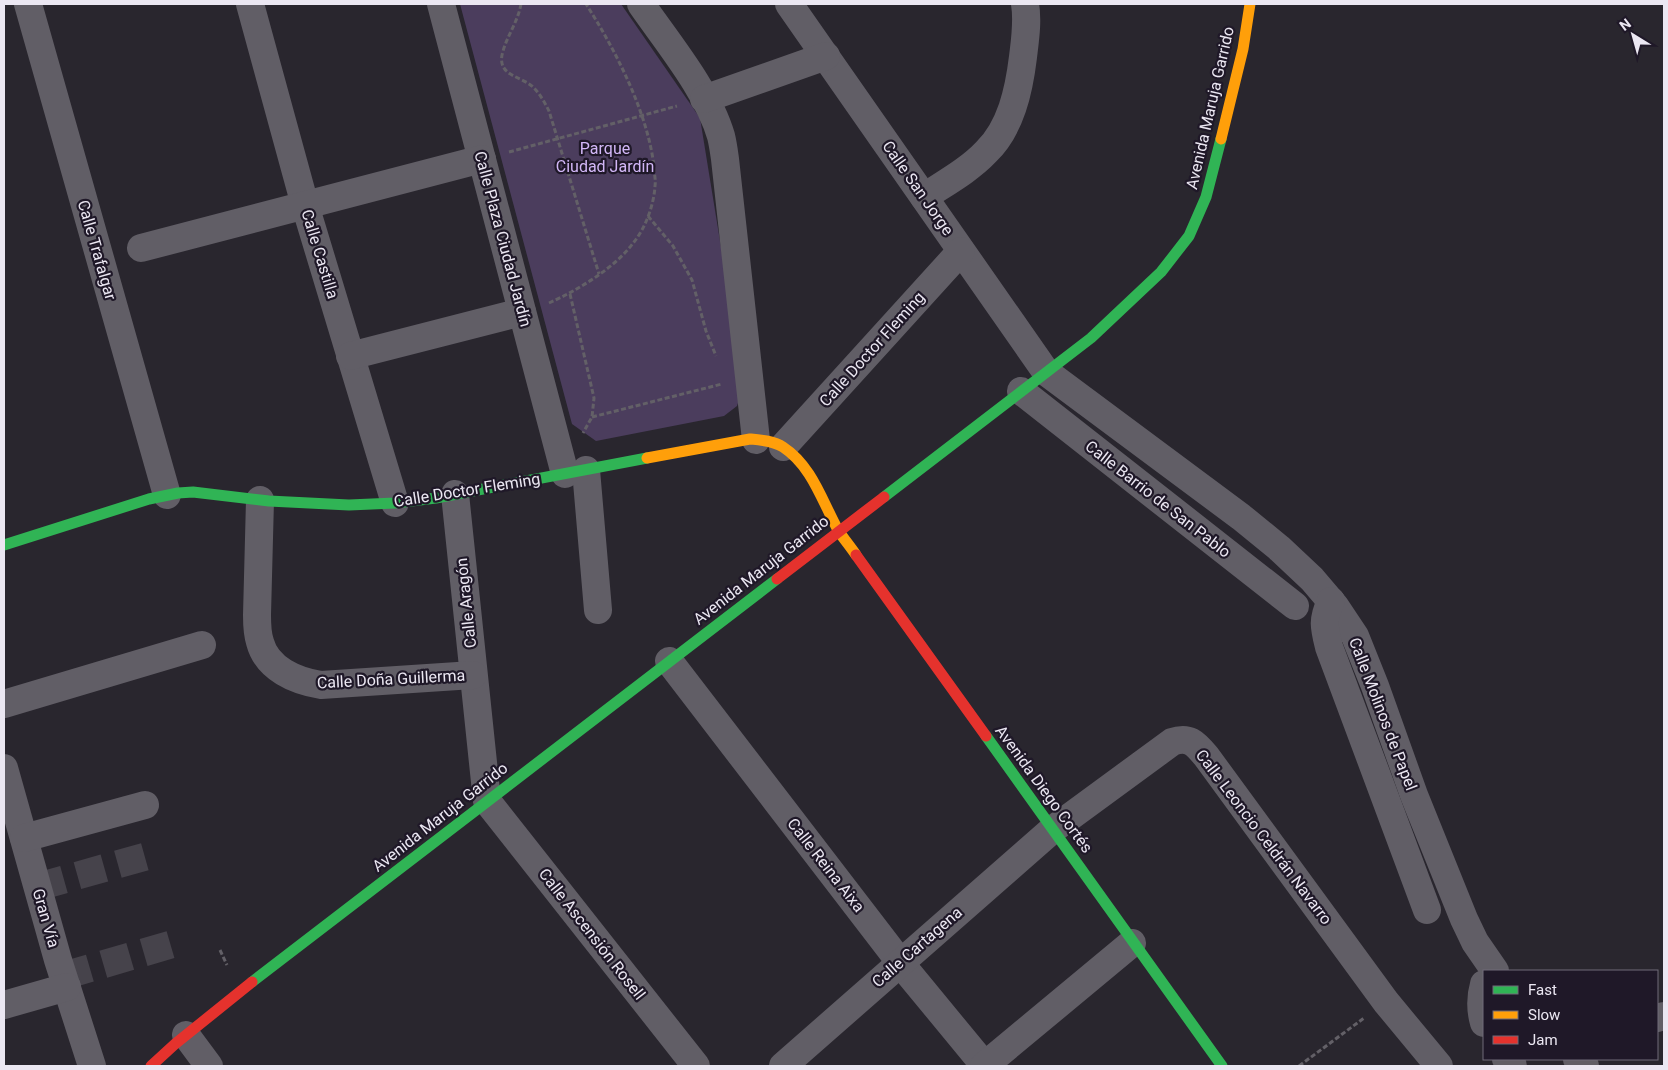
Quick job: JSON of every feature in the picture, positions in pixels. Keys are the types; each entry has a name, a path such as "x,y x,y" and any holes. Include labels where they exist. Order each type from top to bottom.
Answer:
{"main road":[{"name":"Avenida Maruja Garrido","path":"147,1065 487,801 1091,338 1128,305 1161,272 1189,236 1206,197 1242,49 1250,4"},
{"name":"Calle Doctor Fleming","path":"4,545 167,495 193,492 260,500 349,505 395,503 455,494 570,467 750,439 767,440 783,447 795,457 809,474 839,531"},
{"name":"Avenida Diego Cortés","path":"839,531 1222,1066"}],"street":[{"name":"Calle Trafalgar","path":"28,4 167,495"},
{"name":"Calle Castilla","path":"250,4 305,205 395,503"},
{"name":"Calle Plaza Ciudad Jardín","path":"441,4 522,312 570,467 598,610"},
{"path":"642,4 686,68 710,108 721,137 756,440"},
{"name":"Calle San Jorge","path":"789,4 1046,372"},
{"path":"924,197 985,153 1005,127 1015,100 1022,63 1026,34 1025,4"},
{"path":"704,99 826,56"},
{"path":"141,248 482,159"},
{"name":"Calle Doctor Fleming","path":"783,447 961,251"},
{"path":"350,356 522,312"},
{"name":"Calle Molinos de Papel","path":"1046,372 1241,517 1292,560 1331,601 1355,636 1452,891 1489,970"},
{"name":"Calle Barrio de San Pablo","path":"1021,391 1295,606"},
{"name":"Calle Aragón","path":"455,494 487,801"},
{"name":"Calle Doña Guillerma","path":"260,500 258,632 260,643 265,653 280,670 302,682 321,685 474,675"},
{"path":"1331,601 1324,614 1324,627 1329,647 1427,910"},
{"path":"4,704 202,645"},
{"name":"Calle Reina Aixa","path":"669,661 900,962 985,1066"},
{"name":"Calle Leoncio Celdrán Navarro","path":"1052,830 1172,742 1181,739 1196,745 1206,756 1386,1002 1439,1066"},
{"name":"Gran Vía","path":"4,768 67,987 92,1066"},
{"name":"Calle Ascensión Rosell","path":"487,801 696,1066"},
{"path":"24,838 145,805"},
{"name":"Calle Cartagena","path":"783,1066 1052,830"},
{"path":"985,1066 1132,942"},
{"path":"4,1005 67,987"},
{"path":"1483,991 1481,995 1483,1020"},
{"path":"186,1035 209,1066"},
{"path":"82,1037 103,1060 116,1066"}],"path":[{"path":"521,4 520,13 502,56 504,67 509,75 520,79 534,88 549,110 599,274"},
{"path":"522,312 541,307 570,294 612,264 635,242 648,216 656,185 652,148 636,97 597,21 586,4"},
{"path":"482,159 704,99"},
{"path":"648,216 673,246 692,280 706,331 720,365"},
{"path":"570,294 594,398 592,418 584,432 570,467"},
{"path":"592,418 733,381 752,402"},
{"path":"1299,1066 1386,1002"}],"green space":[{"name":"Parque Ciudad Jardín","path":"460,4 621,4 700,118 740,364 742,391 737,406 724,416 596,441 572,424"}],"tunnel":[{"path":"37,887 158,853"},
{"path":"63,976 183,941"}],"traffic: fast":[{"path":"884,497 1091,338 1161,272 1189,236 1206,197 1221,139"},
{"path":"4,545 149,499 178,493 193,492 269,501 349,505 395,503 436,498 647,458"},
{"path":"252,982 777,579"},
{"path":"986,736 1222,1066"}],"traffic: slow":[{"path":"1221,139 1243,49 1250,4"},
{"path":"647,458 750,439 776,443 802,464 838,530 856,555"}],"traffic: jam":[{"path":"777,579 884,497"},
{"path":"856,555 986,736"},
{"path":"151,1066 175,1044 252,982"}]}
